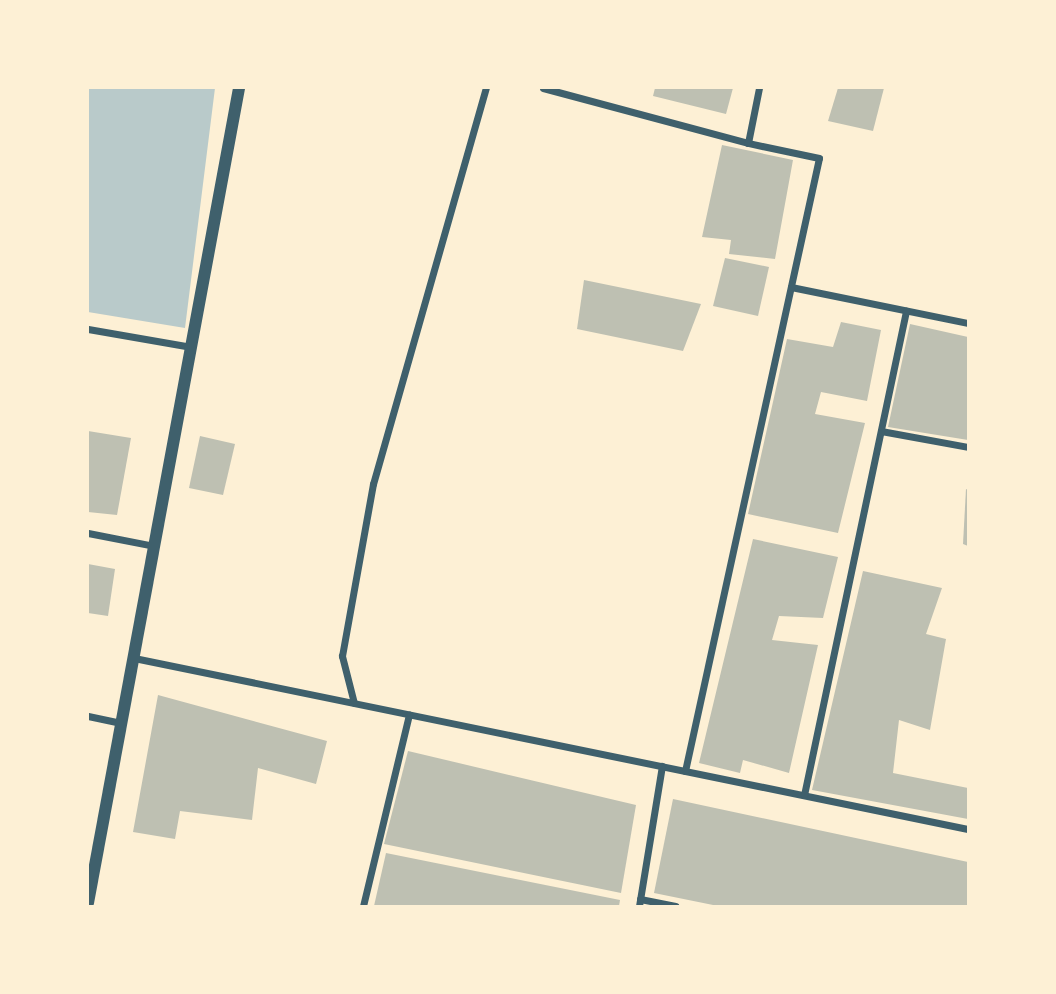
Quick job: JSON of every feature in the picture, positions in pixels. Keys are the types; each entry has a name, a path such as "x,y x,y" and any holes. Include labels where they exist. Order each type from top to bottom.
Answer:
{"street":[{"path":"88,903 239,88"},
{"path":"354,703 342,656 373,484 486,88"},
{"path":"543,88 748,143 819,159 685,771"},
{"path":"748,143 760,88"},
{"path":"791,287 968,323"},
{"path":"804,795 906,311"},
{"path":"88,330 191,347"},
{"path":"881,431 968,447"},
{"path":"88,533 155,546"},
{"path":"134,657 968,829"},
{"path":"363,906 409,714"},
{"path":"88,716 122,723"},
{"path":"662,766 640,903 675,906"}],"shaded area":[{"path":"88,88 215,88 185,328 88,312"}],"building":[{"path":"655,88 733,88 726,114 653,96"},
{"path":"838,88 884,88 873,131 828,121"},
{"path":"722,145 793,160 775,259 729,254 731,240 702,237"},
{"path":"725,258 769,267 758,316 713,306"},
{"path":"584,280 701,304 683,351 577,329"},
{"path":"841,322 881,330 867,401 821,392 815,414 865,423 838,533 748,514 787,339 833,347"},
{"path":"910,324 968,337 968,440 888,427"},
{"path":"88,431 131,438 117,515 88,512"},
{"path":"200,436 235,444 223,495 189,488"},
{"path":"966,489 968,490 968,546 963,544"},
{"path":"753,539 838,557 823,618 779,616 772,640 818,645 789,773 743,760 740,773 699,763"},
{"path":"88,564 115,569 108,616 88,613"},
{"path":"863,571 942,588 926,634 946,639 930,730 899,720 893,773 968,788 968,819 812,790"},
{"path":"158,695 327,741 316,784 258,768 252,820 180,811 175,839 133,832"},
{"path":"408,751 636,805 621,893 384,844"},
{"path":"673,799 968,862 968,906 718,906 654,893"},
{"path":"386,853 620,900 619,906 374,906"}]}
